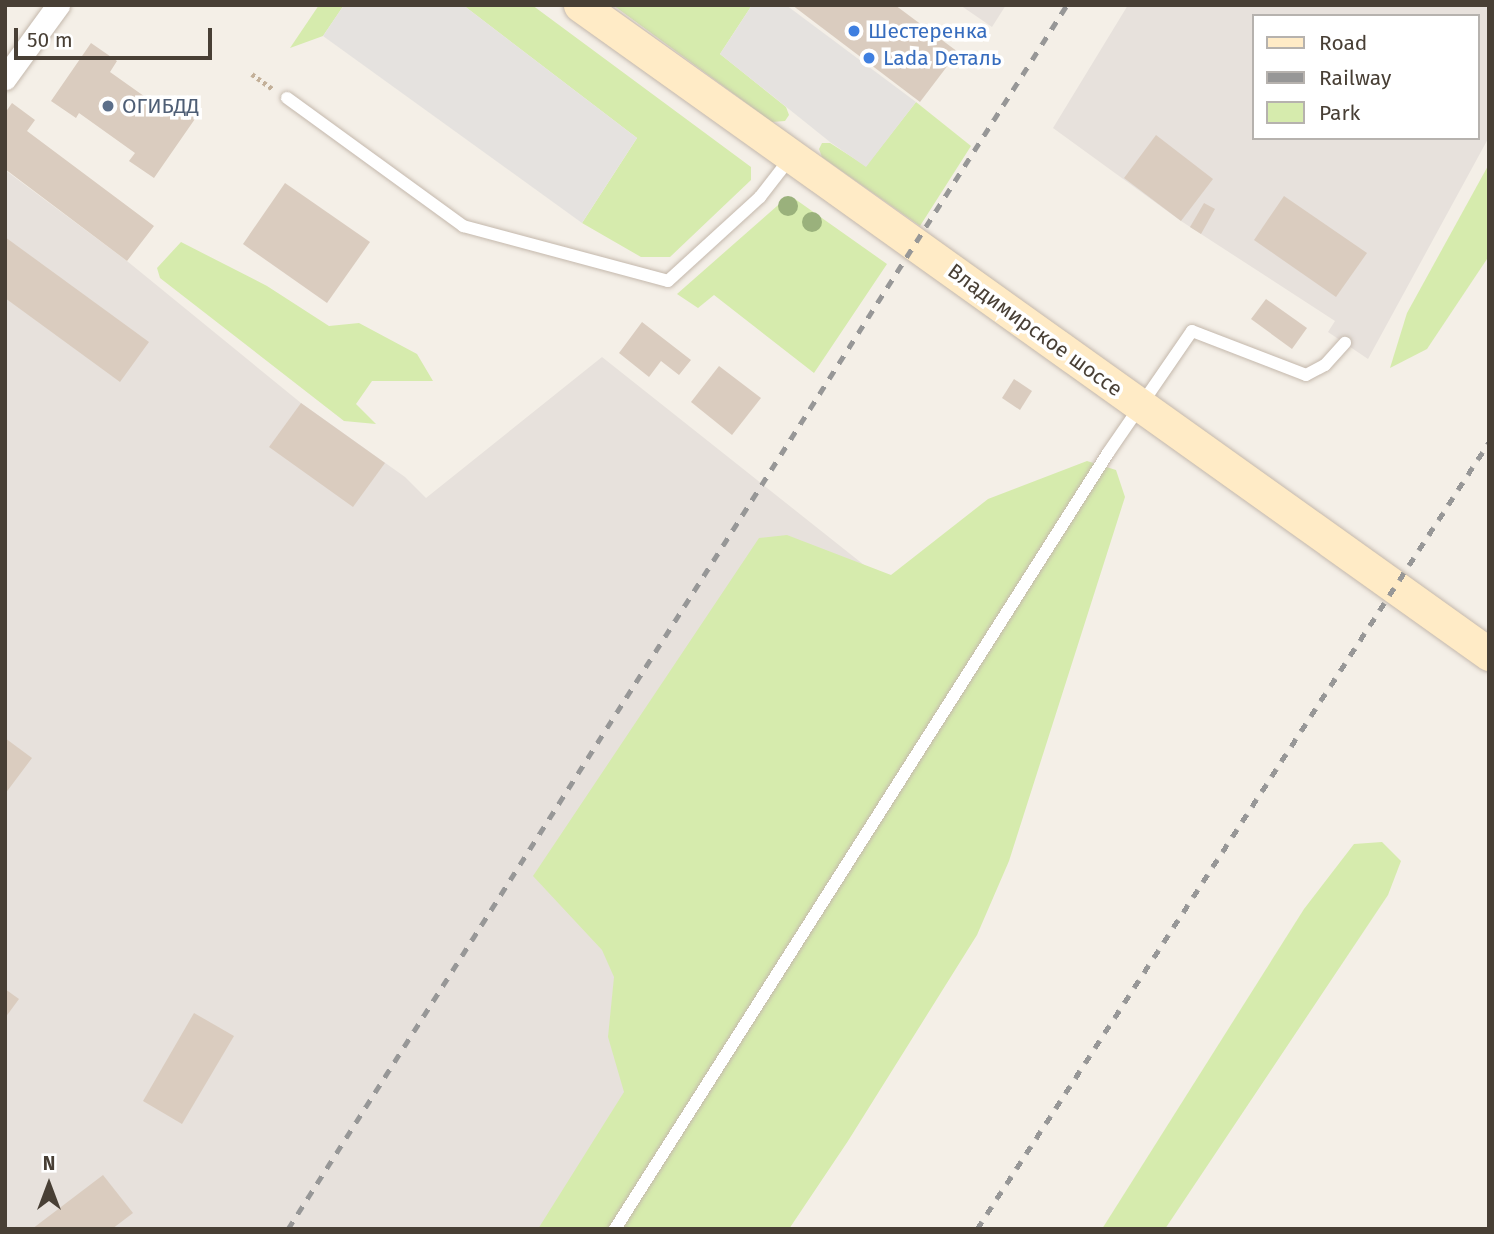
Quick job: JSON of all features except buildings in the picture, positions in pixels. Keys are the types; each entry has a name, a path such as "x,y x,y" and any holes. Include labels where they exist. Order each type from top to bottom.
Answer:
{"main road":[{"name":"Владимирское шоссе","path":"580,5 1489,654"}],"street":[{"path":"5,78 58,5"}],"lane":[{"path":"287,99 463,226 668,281 760,197 792,156"},
{"path":"615,1229 1139,405 1192,331 1306,374 1325,365 1345,343"}],"shaded area":[{"path":"344,5 463,5 637,138 582,223 323,36"},
{"path":"752,5 786,5 916,102 866,167 830,142 720,54"},
{"path":"960,5 1006,5 992,27"},
{"path":"1128,5 1489,5 1489,137 1368,359 1328,332 1335,321 1181,221 1053,128"},
{"path":"5,170 127,261 301,403 405,477 426,498 602,357 951,634 582,1229 5,1229"}],"green space":[{"path":"319,5 344,5 323,36 290,48"},
{"path":"463,5 532,5 751,167 751,180 670,257 641,257 582,223 637,138"},
{"path":"613,5 752,5 720,54 786,107 789,115 785,121 772,122"},
{"path":"916,102 971,146 920,226 822,157 819,149 822,143 830,143 866,166"},
{"path":"1489,164 1489,256 1427,349 1390,368 1407,313"},
{"path":"785,199 795,199 887,264 814,373 714,295 698,308 677,294"},
{"path":"181,242 267,286 329,326 359,323 417,354 433,381 372,381 356,404 376,424 344,421 160,278 157,268"},
{"path":"1087,461 1116,470 1125,497 1009,861 977,935 848,1141 789,1229 538,1229 624,1092 608,1037 614,977 602,950 533,876 759,538 787,535 891,575 988,499"},
{"path":"1382,842 1401,861 1388,895 1165,1229 1102,1229 1304,909 1354,844"}],"railway":[{"path":"288,1229 1067,5"},
{"path":"977,1229 1489,442"}],"place":[{"name":"Шестеренка","path":"854,31"},
{"name":"Lada Dеталь","path":"869,58"},
{"name":"ОГИБДД","path":"108,106"}]}
